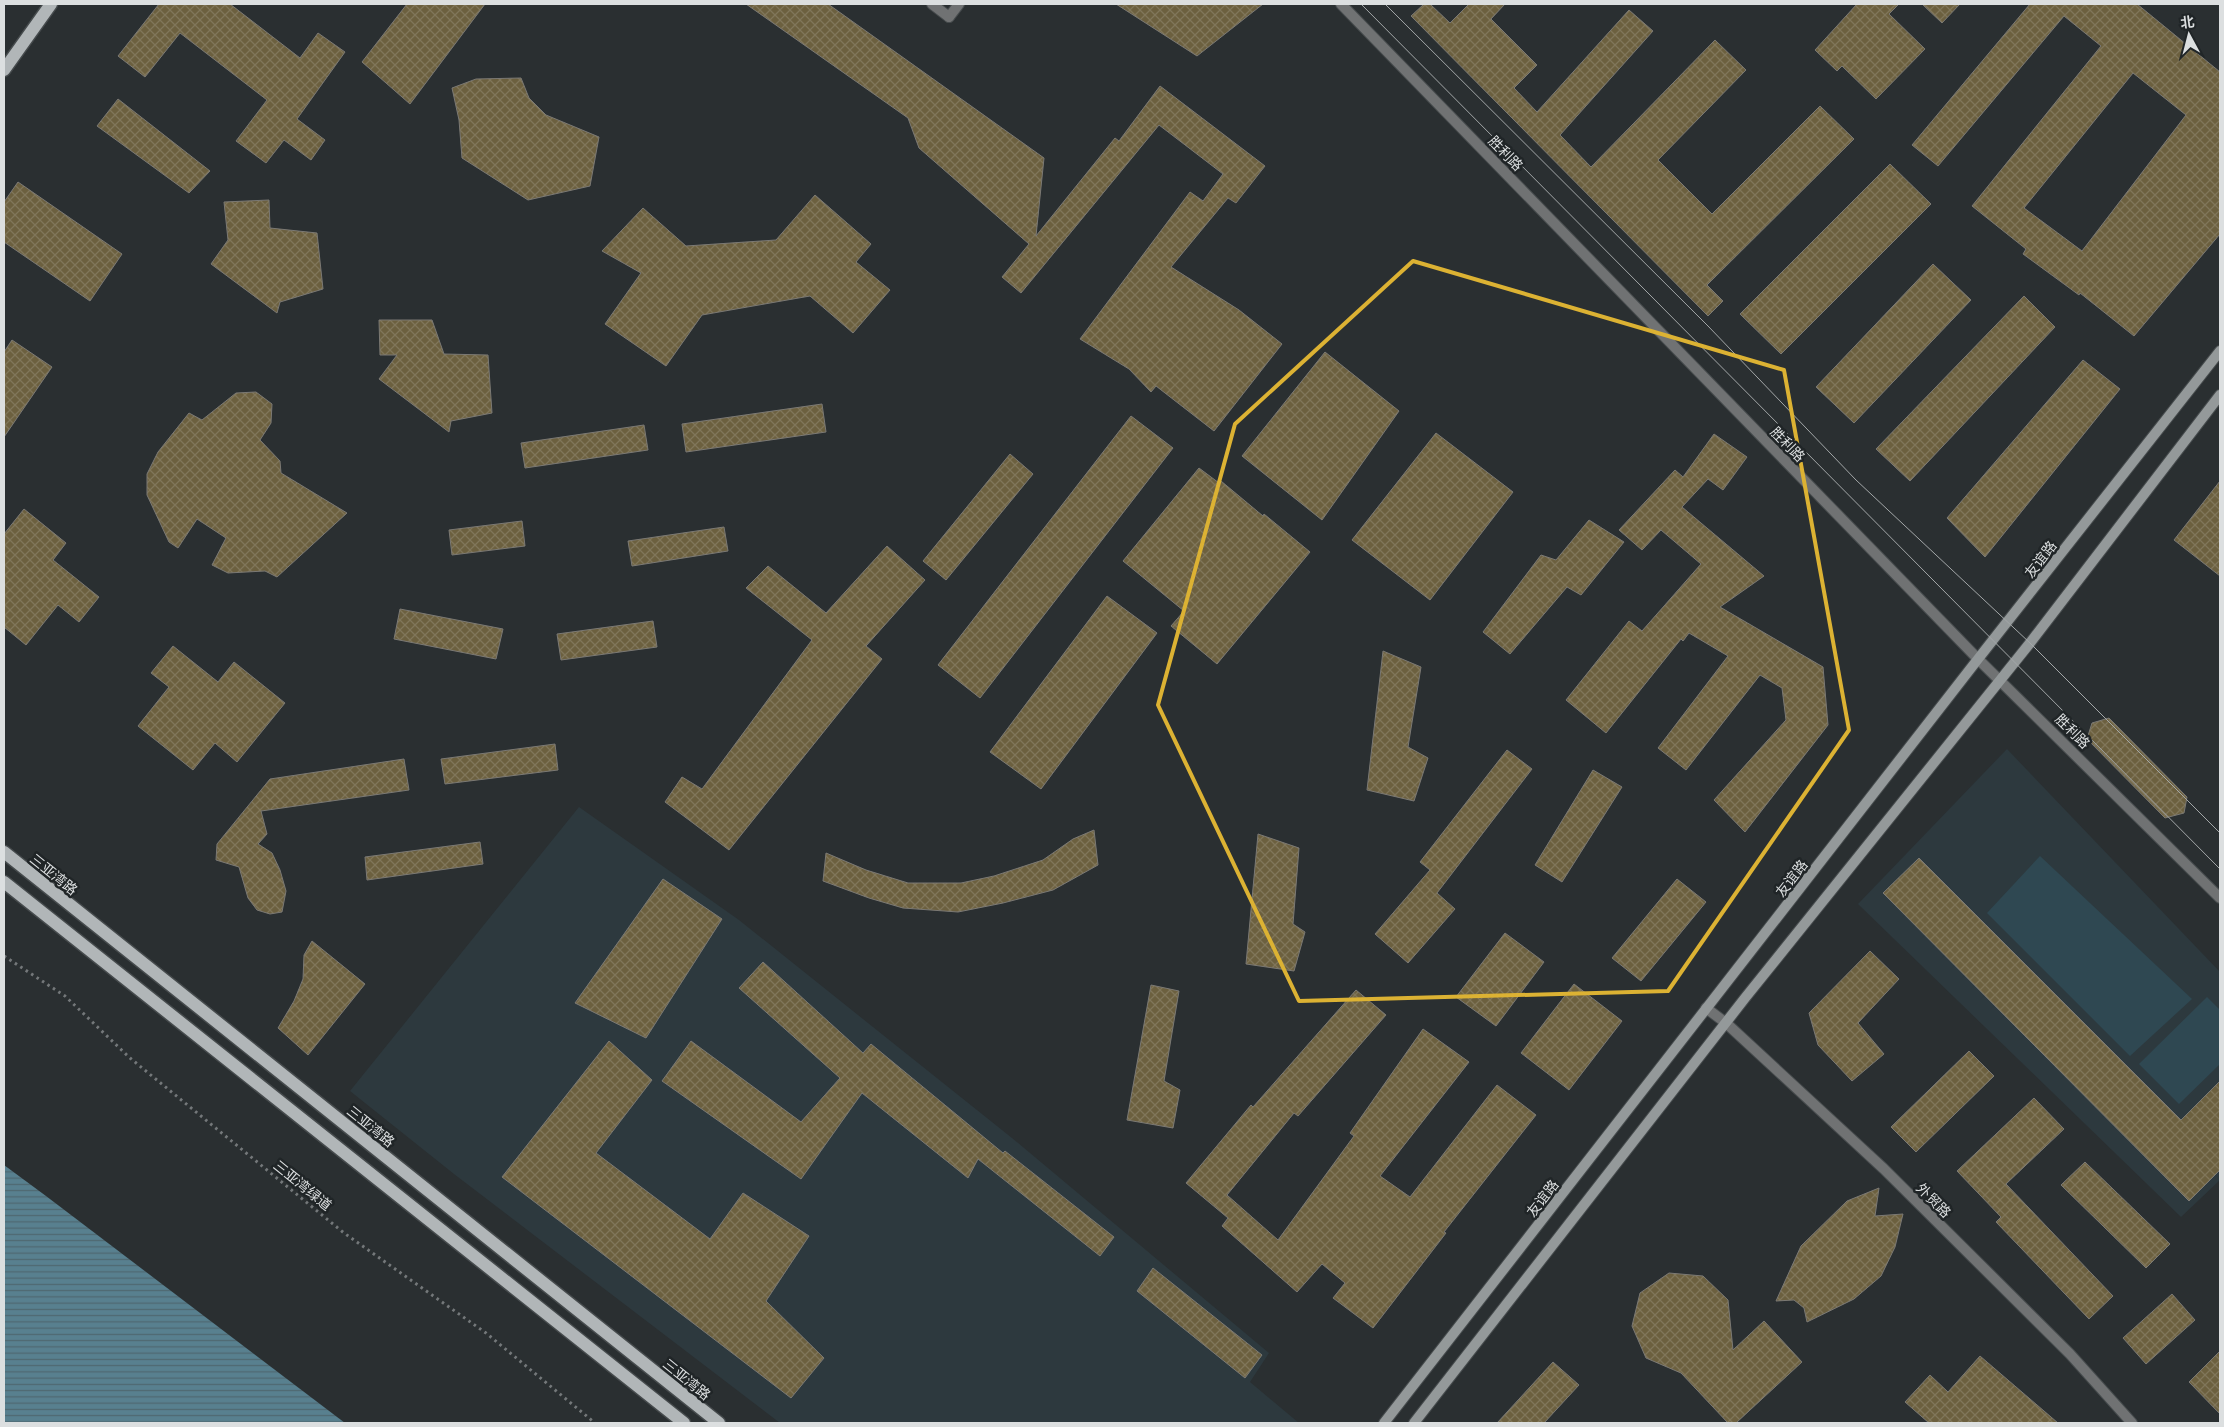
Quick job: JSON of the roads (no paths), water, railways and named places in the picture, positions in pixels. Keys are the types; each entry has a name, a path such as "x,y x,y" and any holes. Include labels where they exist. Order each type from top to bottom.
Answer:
{"main road":[{"path":"4,70 51,4"},
{"name":"友谊路","path":"1384,1423 1978,658 2220,351"},
{"path":"1414,1423 1726,1023 2000,679 2220,395"},
{"name":"三亚湾路","path":"4,852 719,1423"},
{"path":"4,882 684,1423"}],"street":[{"path":"932,4 949,17 959,4"},
{"name":"胜利路","path":"1341,4 1978,658 2220,898"},
{"name":"外贸路","path":"1706,1008 1726,1023 1898,1182 2070,1354 2132,1423"}],"tram line":[{"path":"1361,4 2220,869"},
{"path":"1385,4 1708,326 1856,480 2030,643 2220,833"}]}
